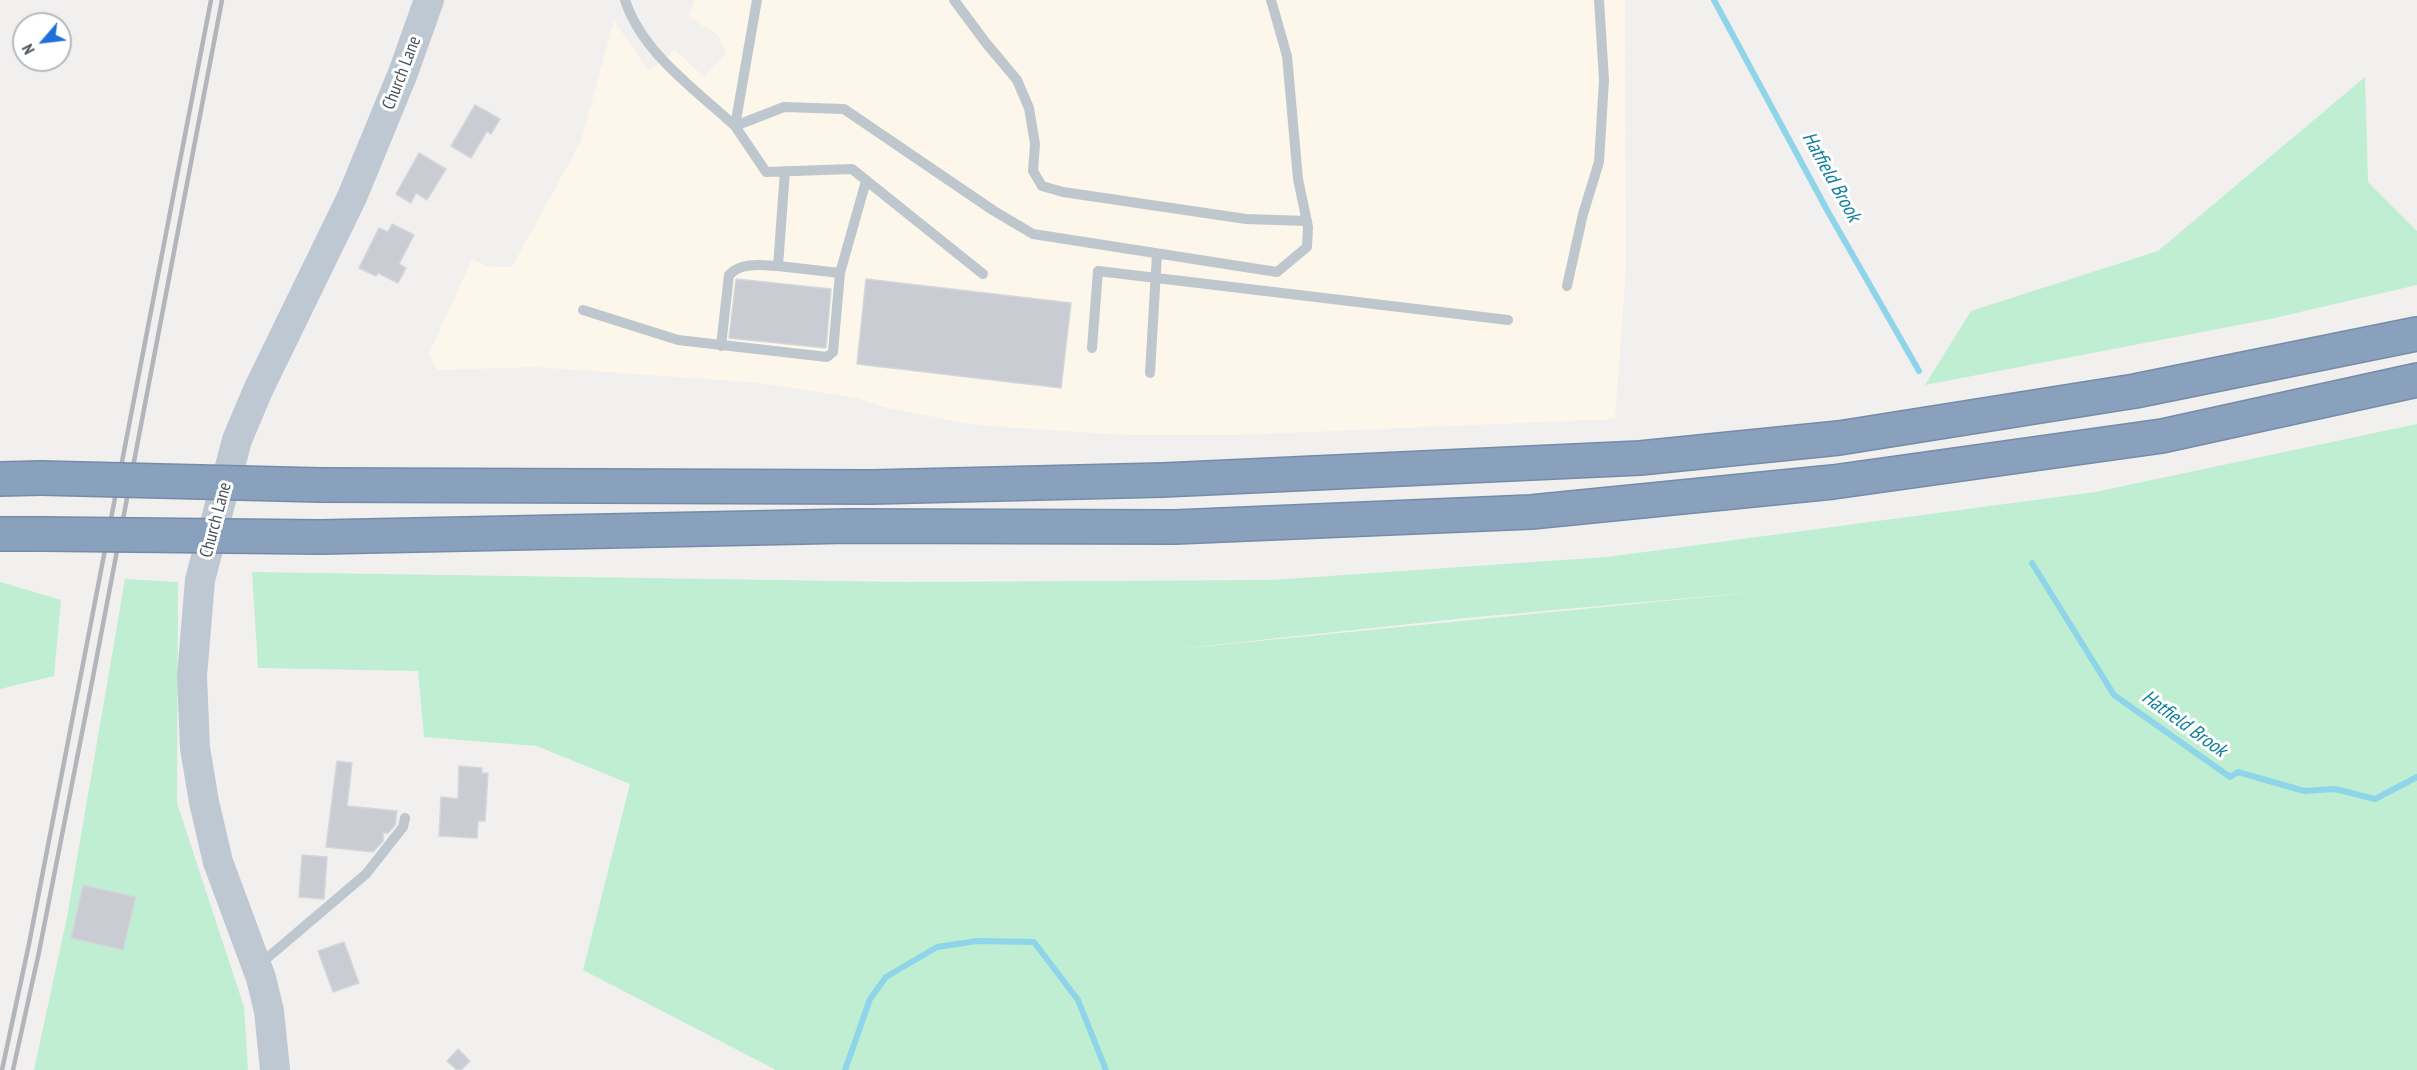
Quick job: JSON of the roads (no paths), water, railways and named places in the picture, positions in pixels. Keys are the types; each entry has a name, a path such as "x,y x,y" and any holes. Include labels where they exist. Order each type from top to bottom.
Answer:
{"highway":[{"path":"0,479 41,477 320,484 884,487 1163,480 1640,458 1862,434 2135,391 2417,334"},
{"path":"0,534 320,537 850,526 1175,527 1531,512 1833,482 2162,436 2417,380"}],"street":[{"name":"Church Lane","path":"275,1070 269,1011 257,967 218,862 204,802 195,748 192,676 200,580 237,440 258,390 352,197 403,73 429,0"}],"lane":[{"path":"625,0 641,32 663,60 735,126 766,172 852,169 983,274"},
{"path":"735,126 757,0"},
{"path":"954,0 1017,80 1029,108 1035,144 1033,171 1042,186 1063,192 1246,219 1307,222"},
{"path":"735,126 784,107 844,109 994,211 1033,234 1277,272 1307,247 1307,222 1298,179 1287,56 1271,0"},
{"path":"1567,286 1583,214 1599,162 1604,80 1599,0"},
{"path":"778,266 785,171"},
{"path":"583,310 678,340 821,357 831,355 840,273 866,181"},
{"path":"1150,373 1157,254"},
{"path":"721,346 729,275 734,270 754,265 840,273"},
{"path":"1092,348 1098,271 1508,320"},
{"path":"257,967 366,874 403,827 405,818"}],"waterway":[{"name":"Hatfield Brook","path":"1714,0 1827,210 1919,371"},
{"name":"Hatfield Brook","path":"2032,563 2114,695 2230,777 2238,772 2304,791 2335,789 2375,799 2417,777"},
{"path":"845,1070 870,999 886,977 937,947 977,941 1034,942 1078,1000 1106,1070"}],"railway":[{"path":"2,1070 29,944 211,0"},
{"path":"13,1070 39,952 92,682 222,0"}]}
